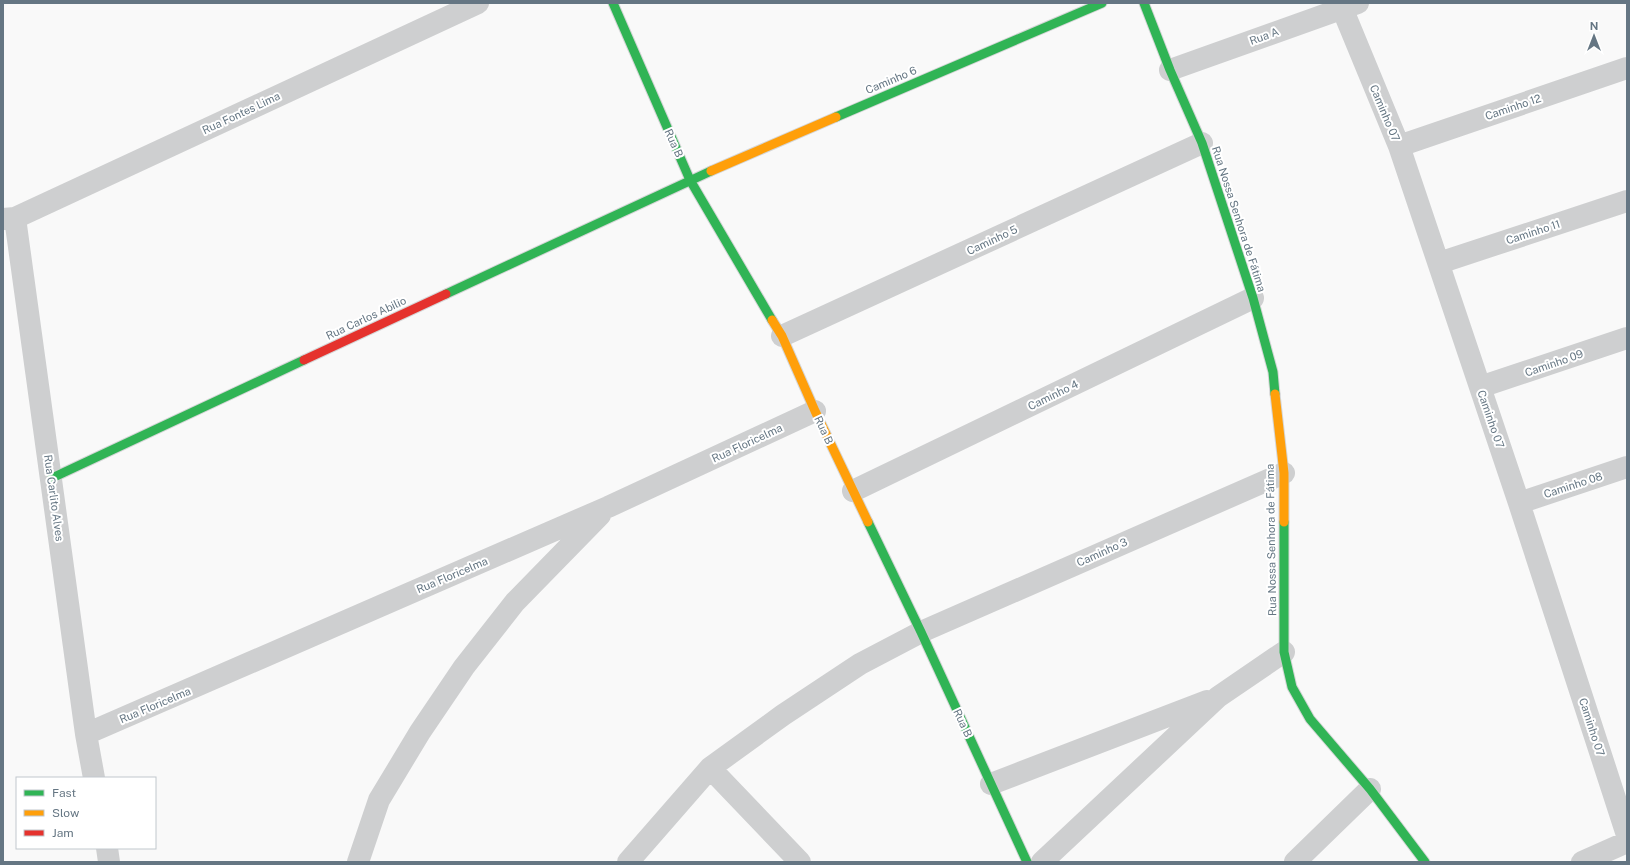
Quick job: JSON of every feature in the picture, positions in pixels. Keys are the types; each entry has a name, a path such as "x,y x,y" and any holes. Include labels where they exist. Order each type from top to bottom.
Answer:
{"street":[{"name":"Rua Fontes Lima","path":"9,219 478,3"},
{"name":"Rua B","path":"613,3 690,180 782,336 815,411 921,632 1027,862"},
{"name":"Caminho 6","path":"690,180 1102,3"},
{"name":"Rua Nossa Senhora de Fátima","path":"1144,3 1170,70 1202,143 1253,298 1273,372 1284,473 1284,652 1292,687 1310,719 1370,789 1424,862"},
{"name":"Rua A","path":"1170,70 1346,5"},
{"name":"Caminho 07","path":"1346,5 1399,146 1439,263 1627,835"},
{"name":"Caminho 12","path":"1399,146 1627,68"},
{"name":"Caminho 5","path":"782,336 1202,143"},
{"name":"Rua Carlos Abilio","path":"52,478 690,180"},
{"name":"Caminho 11","path":"1439,263 1627,201"},
{"name":"Rua Carlito Alves","path":"9,219 52,478 86,734 94,777"},
{"name":"Caminho 4","path":"853,491 1253,298"},
{"name":"Caminho 09","path":"1480,387 1627,338"},
{"name":"Rua Floricelma","path":"86,734 608,507 815,411"},
{"name":"Caminho 08","path":"1519,503 1627,467"},
{"name":"Caminho 3","path":"628,862 710,768 783,715 860,664 921,632 1284,473"},
{"path":"358,862 379,800 420,732 464,667 515,602 608,507"},
{"path":"1042,862 1218,697 1284,652"},
{"path":"992,784 1218,697"},
{"path":"710,768 800,862"},
{"path":"1295,862 1370,789"},
{"path":"1582,862 1627,842"},
{"path":"107,849 110,862"}],"traffic: fast":[{"path":"613,3 690,180 772,320"},
{"path":"836,117 1102,3"},
{"path":"1144,3 1170,70 1202,143 1253,298 1273,372 1275,394"},
{"path":"446,294 711,171"},
{"path":"52,478 304,360"},
{"path":"868,522 921,632 1027,862"},
{"path":"1284,522 1284,652 1292,687 1310,719 1370,789 1425,862"}],"traffic: slow":[{"path":"711,171 836,117"},
{"path":"772,320 782,336 815,411 868,522"},
{"path":"1275,394 1284,473 1284,522"}],"traffic: jam":[{"path":"304,360 446,294"}]}
